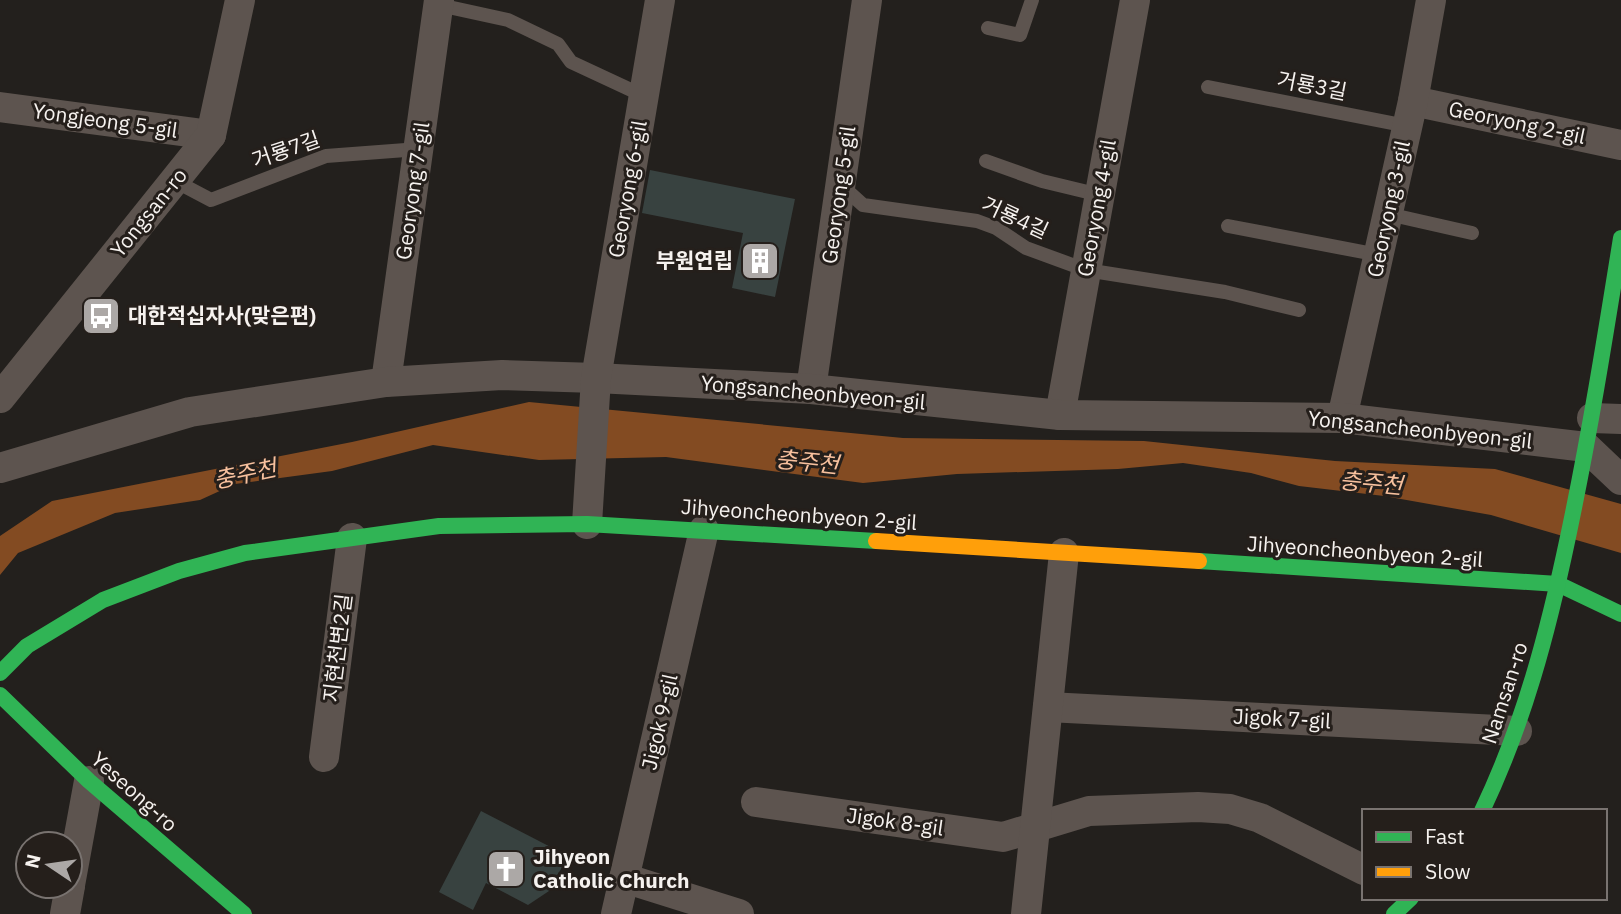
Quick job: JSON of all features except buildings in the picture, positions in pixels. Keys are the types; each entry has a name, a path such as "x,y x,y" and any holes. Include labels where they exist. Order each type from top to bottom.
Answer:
{"street":[{"name":"Yongsan-ro","path":"0,398 211,135 240,0"},
{"name":"Georyong 6-gil","path":"587,524 596,378 660,0"},
{"name":"Georyong 5-gil","path":"811,390 867,0"},
{"name":"Georyong 3-gil","path":"1342,418 1410,113 1431,0"},
{"name":"Georyong 4-gil","path":"1060,415 1100,195 1129,1"},
{"name":"Georyong 7-gil","path":"386,382 439,2"},
{"name":"Yongjeong 5-gil","path":"0,107 211,135"},
{"name":"Georyong 2-gil","path":"1410,113 1621,145"},
{"path":"1621,238 1600,428 1621,480"},
{"name":"Yongsancheonbyeon-gil","path":"0,468 190,412 386,382 502,375 811,390 1060,415 1342,418 1600,428"},
{"name":"Namsan-ro","path":"1483,809 1507,758 1540,658 1600,428"},
{"name":"Jihyeoncheonbyeon 2-gil","path":"0,673 27,646 103,600 178,571 245,553 439,526 587,524 704,530 1558,584 1621,614"},
{"name":"Jigok 9-gil","path":"616,914 704,530"},
{"name":"지현천변2길","path":"324,757 352,538"},
{"path":"1026,914 1064,553"},
{"name":"Yeseong-ro","path":"0,695 89,781 244,914"},
{"name":"Jigok 7-gil","path":"1048,707 1517,731"},
{"path":"80,830 89,781"},
{"name":"Jigok 8-gil","path":"756,802 1003,837 1089,811 1198,807 1230,809 1260,818 1362,869"},
{"path":"624,878 739,914"}],"lane":[{"path":"988,28 1020,35 1032,0"},
{"path":"439,2 508,20 558,44 571,62 644,96"},
{"name":"거룡3길","path":"1209,87 1410,113"},
{"name":"거룡7길","path":"175,181 211,200 327,156 419,149"},
{"path":"986,161 1042,181 1100,195"},
{"name":"거룡4길","path":"841,185 863,205 977,221 996,228 1026,248 1086,270 1225,292 1299,310"},
{"path":"1388,214 1472,233"},
{"path":"1228,226 1378,255"}],"water":[{"name":"충주천","path":"529,402 903,438 1144,441 1335,461 1495,469 1621,504 1621,553 1491,515 1384,496 1299,486 1251,473 1183,463 1118,469 957,474 863,483 666,457 539,460 433,445 332,471 235,484 200,500 115,513 18,553 0,575 0,536 52,501 352,442"}],"traffic: fast":[{"path":"1483,809 1522,711 1552,608 1583,463 1621,238"},
{"path":"0,673 27,646 103,600 179,571 245,553 439,526 587,524 876,541"},
{"path":"1199,561 1558,584 1621,614"},
{"path":"0,695 89,781 244,914"},
{"path":"1394,914 1409,900"}],"traffic: slow":[{"path":"876,541 1199,561"}],"place":[{"name":"부원연립","path":"760,261"},
{"name":"대한적십자사(맞은편)","path":"101,316"},
{"name":"Jihyeon Catholic Church","path":"506,869"}]}
